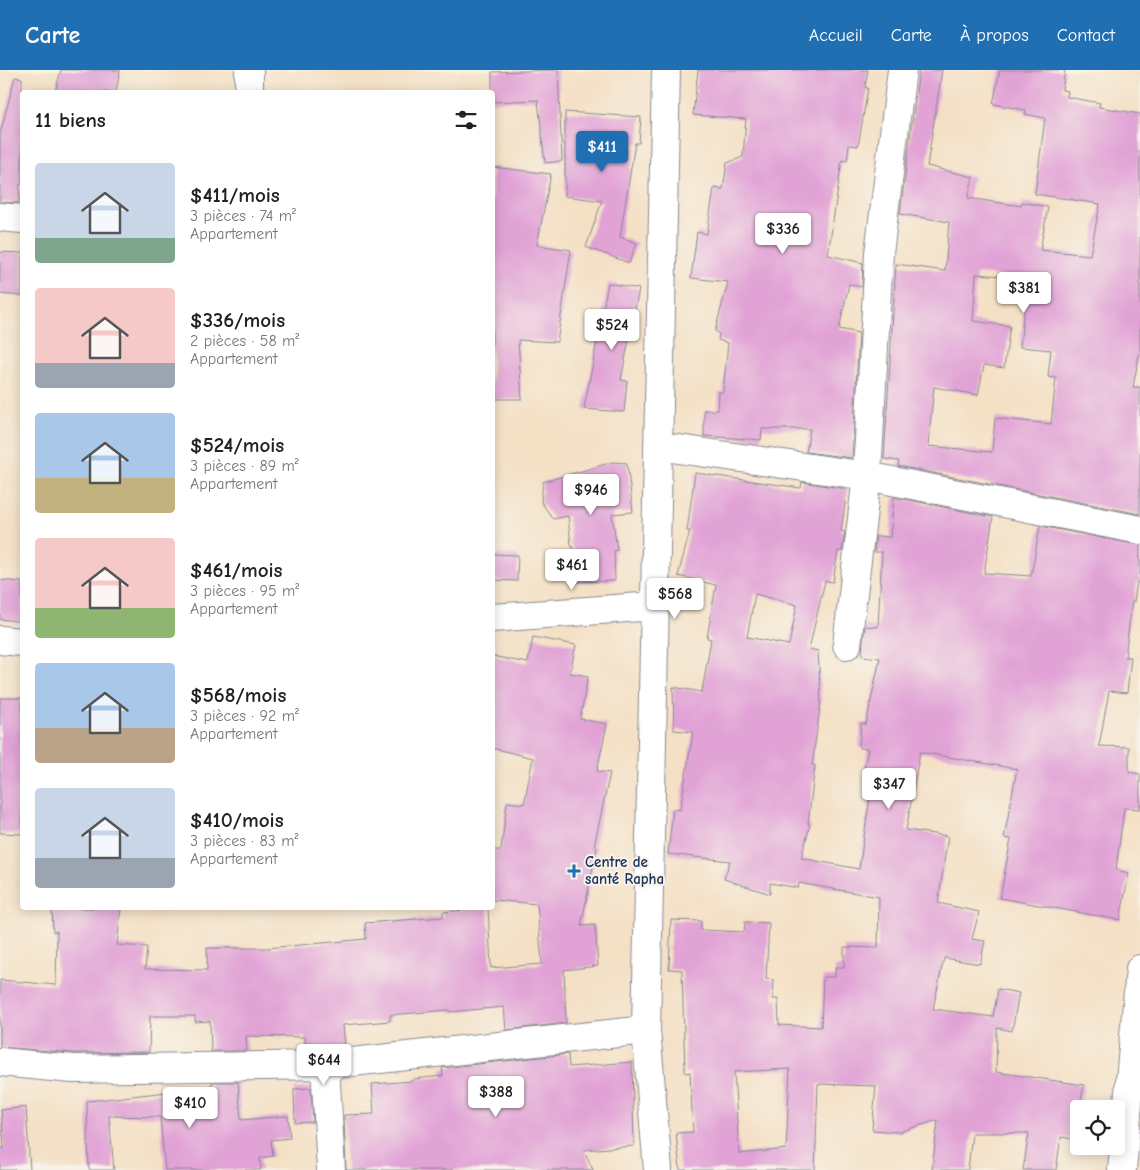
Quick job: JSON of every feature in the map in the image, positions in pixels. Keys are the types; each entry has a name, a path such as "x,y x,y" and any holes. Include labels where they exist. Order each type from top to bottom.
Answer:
{"street":[{"path":"249,90 250,70"},
{"path":"658,1170 646,1030 666,70"},
{"path":"847,645 867,476 879,253 902,70"},
{"path":"0,217 20,219"},
{"path":"658,446 867,476 1140,530"},
{"path":"495,618 654,606"},
{"path":"0,640 20,642"},
{"path":"1122,1170 1140,969"},
{"path":"0,1062 73,1069 325,1065 646,1030"},
{"path":"325,1065 331,1170"}],"building":[{"path":"61,70 120,70 116,90 56,90"},
{"path":"558,70 562,161 545,163 538,100 495,102 495,90 492,90 492,72"},
{"path":"698,70 868,70 865,87 868,88 858,146 849,145 847,161 842,160 828,255 863,263 862,287 849,284 839,329 859,333 852,458 806,452 810,429 762,429 761,440 704,436 704,410 718,410 719,392 723,392 728,343 718,340 719,334 715,331 728,282 691,278 697,232 707,234 714,188 723,189 727,163 743,157 746,119 693,115"},
{"path":"919,70 942,70 927,166 973,177 968,198 1021,206 1022,202 1048,207 1040,250 1090,255 1100,204 1035,194 1045,118 1025,114 1026,110 993,104 1000,70 1065,70 1062,90 1068,91 1067,97 1100,103 1099,107 1140,114 1140,350 1133,387 1140,387 1140,514 898,466 899,461 884,459 896,264 945,271 949,222 900,214","holes":["976,274 1027,278 1020,347 1051,350 1048,377 1056,378 1051,424 995,418 992,452 928,446 934,387 978,395 984,365 1004,368 1010,326 973,321"]},
{"path":"15,77 22,78 22,90 20,90 19,203 0,202 0,134"},
{"path":"565,112 641,117 639,143 635,143 620,237 637,243 629,263 586,247 602,201 565,196"},
{"path":"495,167 551,174 537,245 571,250 557,342 518,340 522,399 495,399"},
{"path":"0,252 20,253 20,296 0,294"},
{"path":"608,283 639,289 621,380 627,381 624,412 584,409"},
{"path":"613,462 627,463 633,512 612,514 617,550 614,551 615,581 572,582 571,557 579,557 571,545 568,516 553,519 541,502 543,482"},
{"path":"695,473 801,488 802,482 847,489 841,531 845,532 842,551 838,551 833,582 825,581 809,649 818,651 821,701 812,765 815,765 808,824 810,825 801,858 859,869 874,771 864,769 868,749 859,748 861,723 866,724 880,658 862,656 863,640 865,626 878,627 882,552 874,552 876,536 890,537 894,497 993,517 984,573 1031,576 1040,526 1140,545 1140,582 1137,582 1134,602 1132,601 1125,657 1131,657 1127,693 1109,691 1099,746 1129,747 1129,772 1140,774 1140,809 1124,808 1116,870 1129,873 1120,920 1000,898 1011,839 1004,838 1017,769 920,752 906,830 948,836 938,903 979,912 972,939 985,941 980,964 944,958 933,1009 993,1017 998,989 1019,993 1012,1031 997,1028 996,1072 1084,1085 1081,1100 1070,1100 1070,1138 1061,1137 1056,1170 1023,1170 1029,1133 972,1133 968,1170 932,1170 938,1120 899,1132 872,1130 876,1086 818,1084 815,1170 680,1170 676,1133 693,1132 690,1072 685,1073 682,970 669,969 671,920 701,921 701,930 744,932 745,922 769,923 766,979 774,980 773,999 778,999 779,1025 821,1027 823,977 835,977 835,967 844,967 844,947 878,948 879,897 799,883 798,888 770,883 770,894 724,879 730,861 668,854 673,809 680,810 693,732 674,730 673,687 702,692 711,639 707,638 716,585 678,576 690,531 687,531","holes":["755,594 797,605 789,645 747,637","790,1069 786,1149 739,1154 734,1072"]},
{"path":"495,554 518,555 517,581 495,580"},
{"path":"0,580 20,582 20,622 0,619"},
{"path":"533,637 576,645 570,673 588,676 580,719 607,724 597,771 610,773 594,846 597,847 581,926 595,925 598,966 564,970 566,1023 506,1030 504,1007 449,1012 449,1010 390,1015 390,1021 343,1025 345,1047 306,1050 305,1037 246,1036 247,1051 211,1051 210,1021 195,1022 195,1016 150,1016 149,1052 74,1053 0,1047 0,980 56,985 57,931 53,932 52,910 121,910 117,945 147,947 145,969 207,970 207,948 267,948 366,939 365,923 443,917 443,912 466,910 488,910 491,968 542,964 537,904 495,900 495,850 501,850 507,802 524,804 533,758 495,749 495,706 498,695 495,694 495,657 528,663"},
{"path":"0,698 20,698 20,834 0,833"},
{"path":"568,1054 569,1067 632,1062 634,1146 584,1150 593,1170 346,1170 344,1115 374,1114 372,1084 413,1081 413,1079 443,1076 442,1068"},
{"path":"212,1082 238,1082 241,1120 288,1116 290,1138 271,1140 273,1156 260,1158 261,1170 165,1170 160,1117 109,1116 114,1170 89,1170 87,1101 212,1087"},
{"path":"311,1088 313,1122 295,1123 294,1089"},
{"path":"26,1107 30,1170 0,1170 0,1148 4,1148 1,1110"}],"place":[{"name":"Centre de santé Rapha","path":"574,871"}]}
